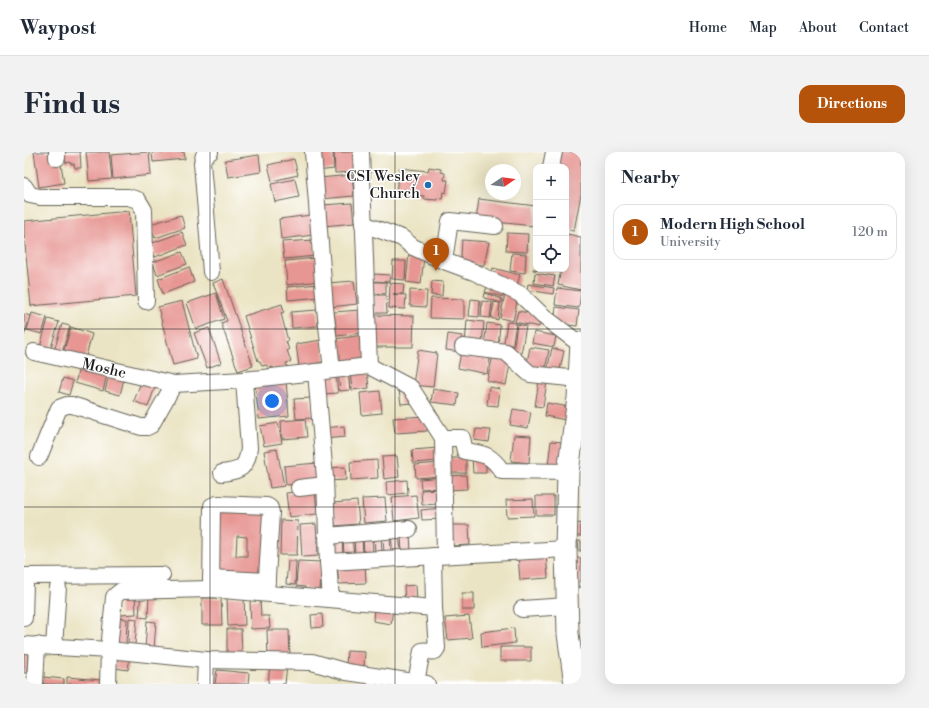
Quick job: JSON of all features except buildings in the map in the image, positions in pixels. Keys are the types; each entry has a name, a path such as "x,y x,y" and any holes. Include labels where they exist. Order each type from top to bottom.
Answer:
{"main road":[{"path":"575,684 574,634 566,549 568,472 576,450 581,344"}],"street":[{"path":"210,152 204,155 202,163 211,272"},
{"path":"313,152 325,308 332,370"},
{"path":"35,684 30,645 109,650 206,660 312,662 347,678 412,682 422,651 427,649 433,652 437,648 434,608 439,556 443,438 411,388 369,366 361,152"},
{"path":"552,164 554,152"},
{"path":"24,186 30,195 40,197 128,197 138,200 144,210 146,301"},
{"path":"444,261 450,221 495,226"},
{"path":"363,224 402,238 413,247 474,272 520,294 543,316 581,344"},
{"path":"463,347 506,352 530,374 579,391"},
{"name":"Moshe","path":"34,352 174,384 244,380 369,366"},
{"path":"316,372 325,485 331,599"},
{"path":"222,473 236,472 245,463 248,456 249,448 244,380"},
{"path":"39,456 59,408 67,405 72,406 141,427 147,427 151,425 174,384"},
{"path":"443,438 462,438 465,451 485,454 496,463 502,471 568,472"},
{"path":"299,488 325,485"},
{"path":"211,583 212,506 214,504 267,506 270,508 271,513 267,587"},
{"path":"327,536 409,530"},
{"path":"328,562 566,549"},
{"path":"24,618 24,580 162,576"},
{"path":"108,684 109,650 114,597 118,593 124,591 211,583 267,587 331,599 434,608"},
{"path":"54,647 58,586"},
{"path":"522,609 571,596"},
{"path":"204,684 206,660"}],"place":[{"name":"CSI Wesley Church","path":"428,185"},
{"name":"Modern High School","path":"436,271"}]}
